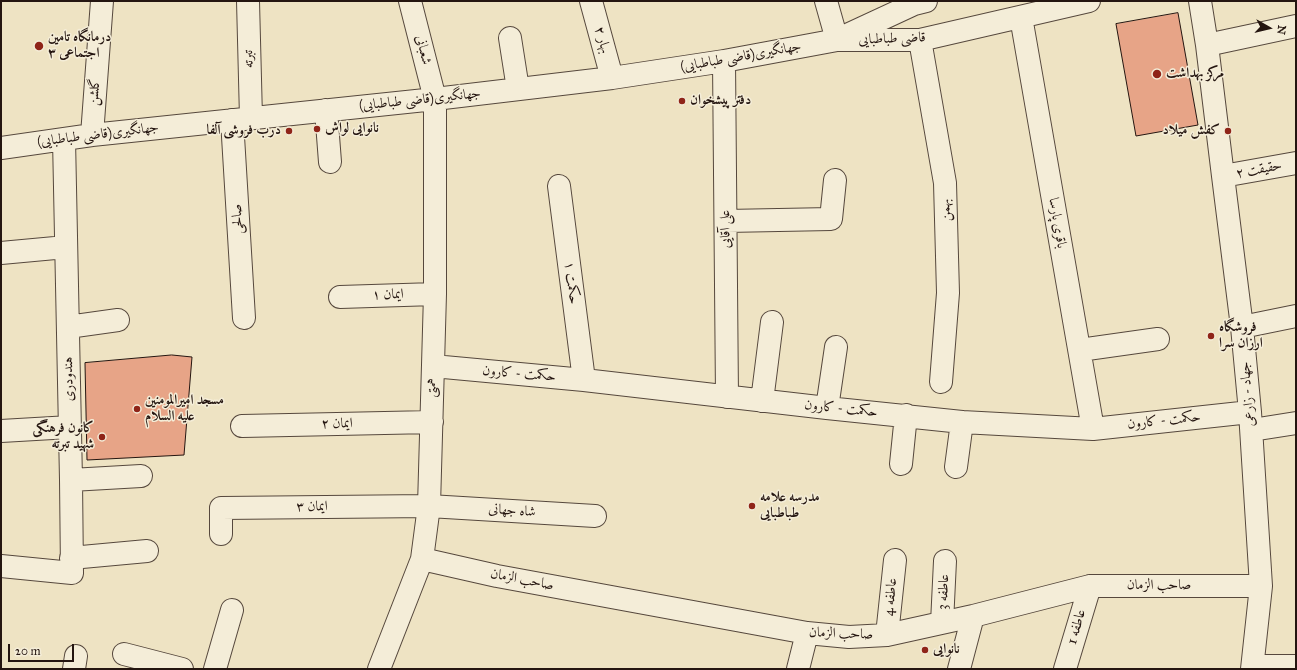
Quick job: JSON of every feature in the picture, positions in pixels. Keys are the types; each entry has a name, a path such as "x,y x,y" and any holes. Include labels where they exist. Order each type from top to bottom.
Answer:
{"street":[{"name":"گلشن","path":"92,135 102,1"},
{"name":"تبرته","path":"241,119 248,1"},
{"name":"شعبانی","path":"410,1 435,99"},
{"name":"بهار ۲","path":"592,1 612,78"},
{"path":"826,1 837,40"},
{"name":"قاضی طباطبایی","path":"837,40 914,4 926,1"},
{"name":"قاضی طباطبایی","path":"837,40 920,40 1089,1"},
{"name":"جهاد - زارعی","path":"1200,1 1207,45 1242,327 1251,421 1261,586 1252,668"},
{"name":"باقری پارسا","path":"1021,17 1093,430"},
{"path":"1207,45 1296,26"},
{"path":"510,38 518,89"},
{"name":"جهانگیری(قاضی طباطبایی)","path":"1,148 92,135 435,99 612,78 724,61 837,40"},
{"name":"بهمن","path":"920,40 945,183 948,293 941,382"},
{"name":"علی آقایی","path":"724,61 727,397"},
{"name":"همتی","path":"379,669 422,559 429,506 435,294 435,99"},
{"path":"326,110 330,162"},
{"name":"صالحی","path":"241,119 244,318"},
{"name":"هندودری","path":"1,566 72,573 64,139"},
{"name":"حقیقت ۲","path":"1223,176 1296,163"},
{"path":"726,222 831,219 834,180"},
{"name":"حکمت ۱","path":"559,186 584,380"},
{"path":"1,253 66,247"},
{"name":"ایمان ۱","path":"340,297 435,294"},
{"path":"1242,327 1296,316"},
{"path":"68,327 118,320"},
{"path":"762,400 772,322"},
{"path":"1080,350 1158,340"},
{"path":"827,408 836,347"},
{"name":"حکمت - کارون","path":"433,366 584,380 962,422 1093,430 1251,421 1296,423"},
{"path":"901,464 906,415"},
{"name":"ایمان ۲","path":"242,426 432,422"},
{"path":"956,467 962,422"},
{"path":"1,431 70,427"},
{"path":"71,480 141,476"},
{"name":"شاه جهانی","path":"429,506 595,516"},
{"name":"ایمان ۳","path":"221,534 221,508 429,506"},
{"path":"71,558 147,551"},
{"name":"صاحب الزمان","path":"422,559 497,576 807,633 849,637 887,635 974,616 1090,586 1261,586"},
{"name":"عاطفه 4","path":"887,635 895,560"},
{"name":"عاطفه 3","path":"942,623 945,561"},
{"name":"عاطفه 1","path":"1065,669 1090,586"},
{"path":"214,669 232,610"},
{"path":"959,669 974,616"},
{"path":"798,669 807,633"},
{"path":"124,654 172,668"},
{"path":"1252,668 1296,666"}],"building":[{"name":"مرکز بهداشت","path":"1178,13 1198,125 1136,136 1116,24"},
{"name":"مسجد امیرالمومنین علیه السلام","path":"172,355 192,357 184,455 87,460 85,363"}],"place":[{"name":"درمانگاه تامین اجتماعی ۳","path":"39,46"},
{"name":"مرکز بهداشت","path":"1157,74"},
{"name":"دفتر پیشخوان","path":"682,101"},
{"name":"نانوایی لواش","path":"317,129"},
{"name":"درب فروشی آلفا","path":"289,131"},
{"name":"کفش میلاد","path":"1228,131"},
{"name":"فروشگاه ارزان سرا","path":"1211,336"},
{"name":"مسجد امیرالمومنین علیه السلام","path":"137,409"},
{"name":"کانون فرهنگی شهید تبرته","path":"102,437"},
{"name":"مدرسه علامه طباطبایی","path":"752,506"},
{"name":"نانوایی","path":"925,650"}]}
